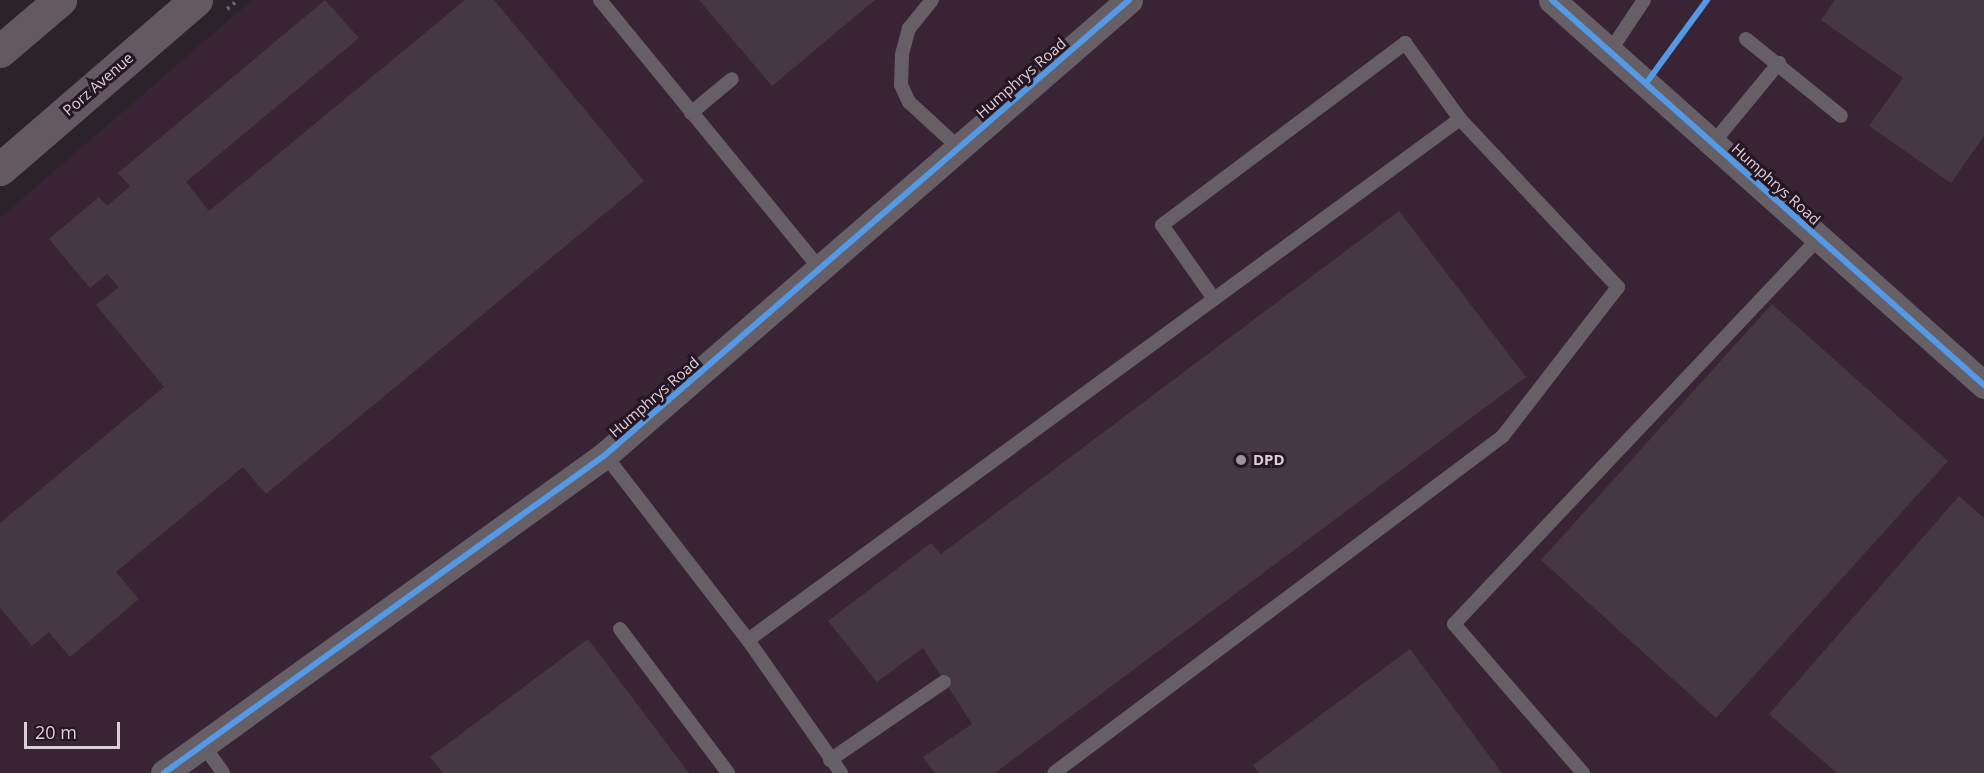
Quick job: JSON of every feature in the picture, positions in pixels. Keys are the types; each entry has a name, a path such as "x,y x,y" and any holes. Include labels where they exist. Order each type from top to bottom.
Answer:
{"main road":[{"path":"0,51 60,0"},
{"name":"Porz Avenue","path":"0,169 196,0"}],"street":[{"name":"Humphrys Road","path":"164,773 605,455 1129,0"},
{"name":"Humphrys Road","path":"1552,0 1984,385"}],"lane":[{"path":"600,0 820,269"},
{"path":"932,0 909,28 902,55 901,85 909,102 958,147"},
{"path":"1610,51 1644,0"},
{"path":"1746,39 1779,63 1841,116"},
{"path":"1054,773 1503,436 1618,287 1460,119 1405,43 1162,225 1214,299"},
{"path":"1713,143 1779,63"},
{"path":"692,113 732,79"},
{"path":"748,640 1460,119"},
{"path":"1582,773 1454,624 1818,239"},
{"path":"605,455 748,640 841,773"},
{"path":"620,629 728,773"},
{"path":"830,760 944,682"},
{"path":"203,745 223,773"}],"shaded area":[{"path":"252,0 1984,0 1984,773 0,773 0,218"}],"building":[{"path":"325,0 359,38 186,182 209,211 465,0 494,0 644,181 266,494 243,467 116,572 139,599 70,657 49,632 32,646 0,608 0,523 164,387 96,305 119,287 107,274 90,288 49,239 99,197 107,206 130,186 118,173"},
{"path":"699,0 875,0 772,86"},
{"path":"1835,0 1984,0 1984,136 1951,183 1869,126 1903,78 1821,20"},
{"name":"DPD","path":"1399,211 1526,377 995,773 935,773 923,757 972,724 923,648 877,682 828,621 931,543 941,554"},
{"path":"1772,304 1948,461 1716,718 1541,560"},
{"path":"1959,496 1984,518 1984,773 1837,773 1769,714"},
{"path":"588,639 689,773 443,773 430,757"},
{"path":"1410,649 1502,773 1259,773 1253,765"}],"cycle path":[{"path":"164,773 605,455 1129,0"},
{"path":"1552,0 1984,385"},
{"path":"1647,82 1707,0"}],"place":[{"name":"DPD","path":"1241,460"}]}
